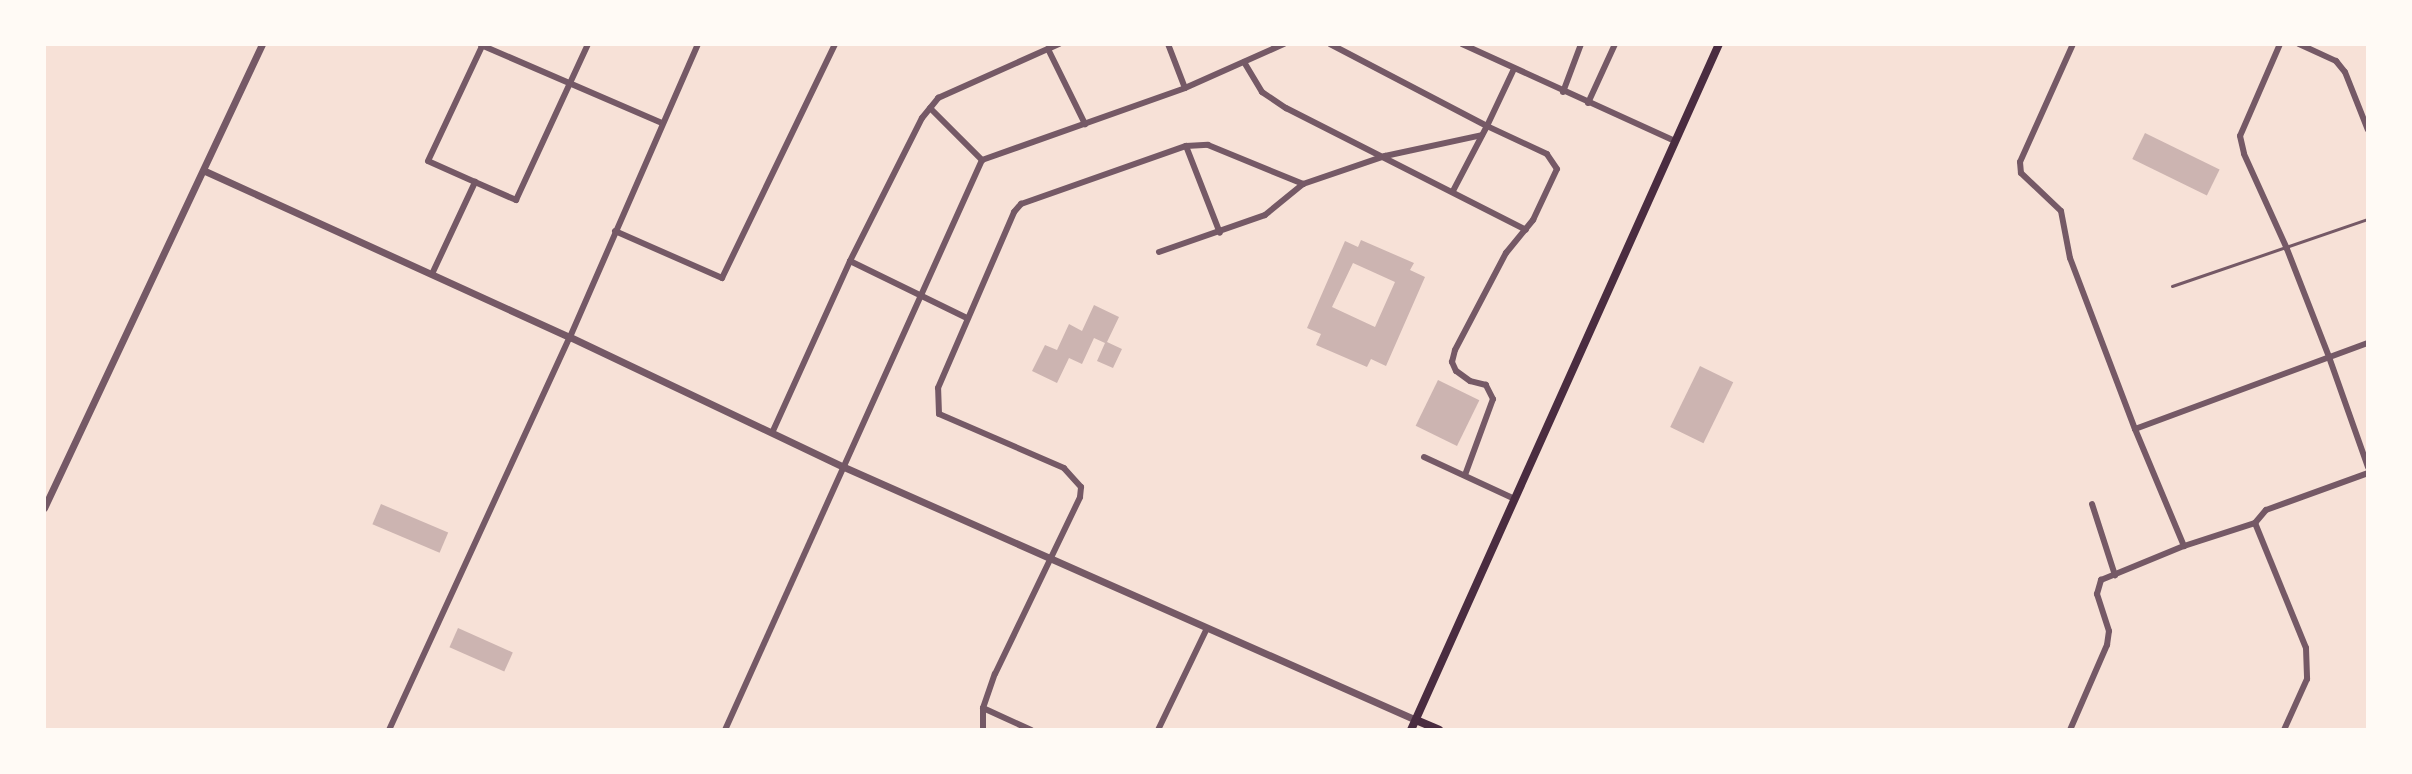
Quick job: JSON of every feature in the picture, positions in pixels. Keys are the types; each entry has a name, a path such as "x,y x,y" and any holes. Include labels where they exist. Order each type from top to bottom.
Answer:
{"main road":[{"path":"1411,730 1719,44"},
{"path":"1416,720 1439,730"}],"street":[{"path":"44,508 205,171 262,44"},
{"path":"588,44 570,83 516,200 428,161 482,44 570,83 662,123"},
{"path":"389,730 570,337 698,44"},
{"path":"615,231 722,278 835,44"},
{"path":"772,433 850,261 922,118 938,98 1059,44"},
{"path":"1168,44 1185,88"},
{"path":"725,730 982,160 1185,88 1284,44"},
{"path":"1330,44 1554,161 1557,169 1526,230 1506,253 1455,350 1452,362 1456,371 1470,381 1486,385 1493,399 1465,475"},
{"path":"1462,44 1675,141"},
{"path":"1563,92 1581,44"},
{"path":"1588,103 1615,44"},
{"path":"2073,44 2020,162 2021,173 2061,211 2070,258 2135,429 2184,546"},
{"path":"2070,730 2107,645 2109,631 2097,586 2101,580 2184,546 2255,523 2266,510 2368,470 2329,357 2287,249 2244,154 2240,136 2280,44"},
{"path":"2299,44 2336,61 2345,72 2368,130"},
{"path":"1048,49 1085,124"},
{"path":"1244,62 1262,92 1286,108 1526,230"},
{"path":"1453,191 1514,69"},
{"path":"930,108 982,160"},
{"path":"1159,252 1265,215 1303,184 1385,156 1482,135"},
{"path":"983,730 983,708 995,674 1080,497 1081,487 1075,476 1064,468 939,414 938,388 1014,212 1021,204 1186,146 1208,145 1303,184"},
{"path":"1186,146 1220,233"},
{"path":"205,171 570,337 844,467 1416,720"},
{"path":"432,274 475,182"},
{"path":"850,261 967,318"},
{"path":"2135,429 2368,343"},
{"path":"1424,457 1515,499"},
{"path":"2092,504 2115,575"},
{"path":"2255,523 2306,648 2307,679 2284,730"},
{"path":"1158,730 1207,628"},
{"path":"983,708 1031,730"}],"lane":[{"path":"2172,286 2368,219"}],"building":[{"path":"2145,133 2220,169 2207,195 2132,159"},
{"path":"1361,240 1414,263 1410,270 1425,277 1386,366 1371,359 1367,367 1316,345 1321,334 1307,328 1345,241 1358,247","holes":["1353,263 1395,282 1375,327 1332,307"]},
{"path":"1094,305 1119,317 1107,342 1122,349 1113,368 1097,361 1105,343 1094,338 1082,364 1069,358 1057,383 1032,371 1045,345 1057,350 1069,324 1082,331"},
{"path":"1700,366 1733,382 1703,443 1670,427"},
{"path":"1438,380 1479,400 1457,446 1416,426"},
{"path":"381,504 448,533 440,553 372,524"},
{"path":"458,628 513,652 504,672 449,647"}]}
